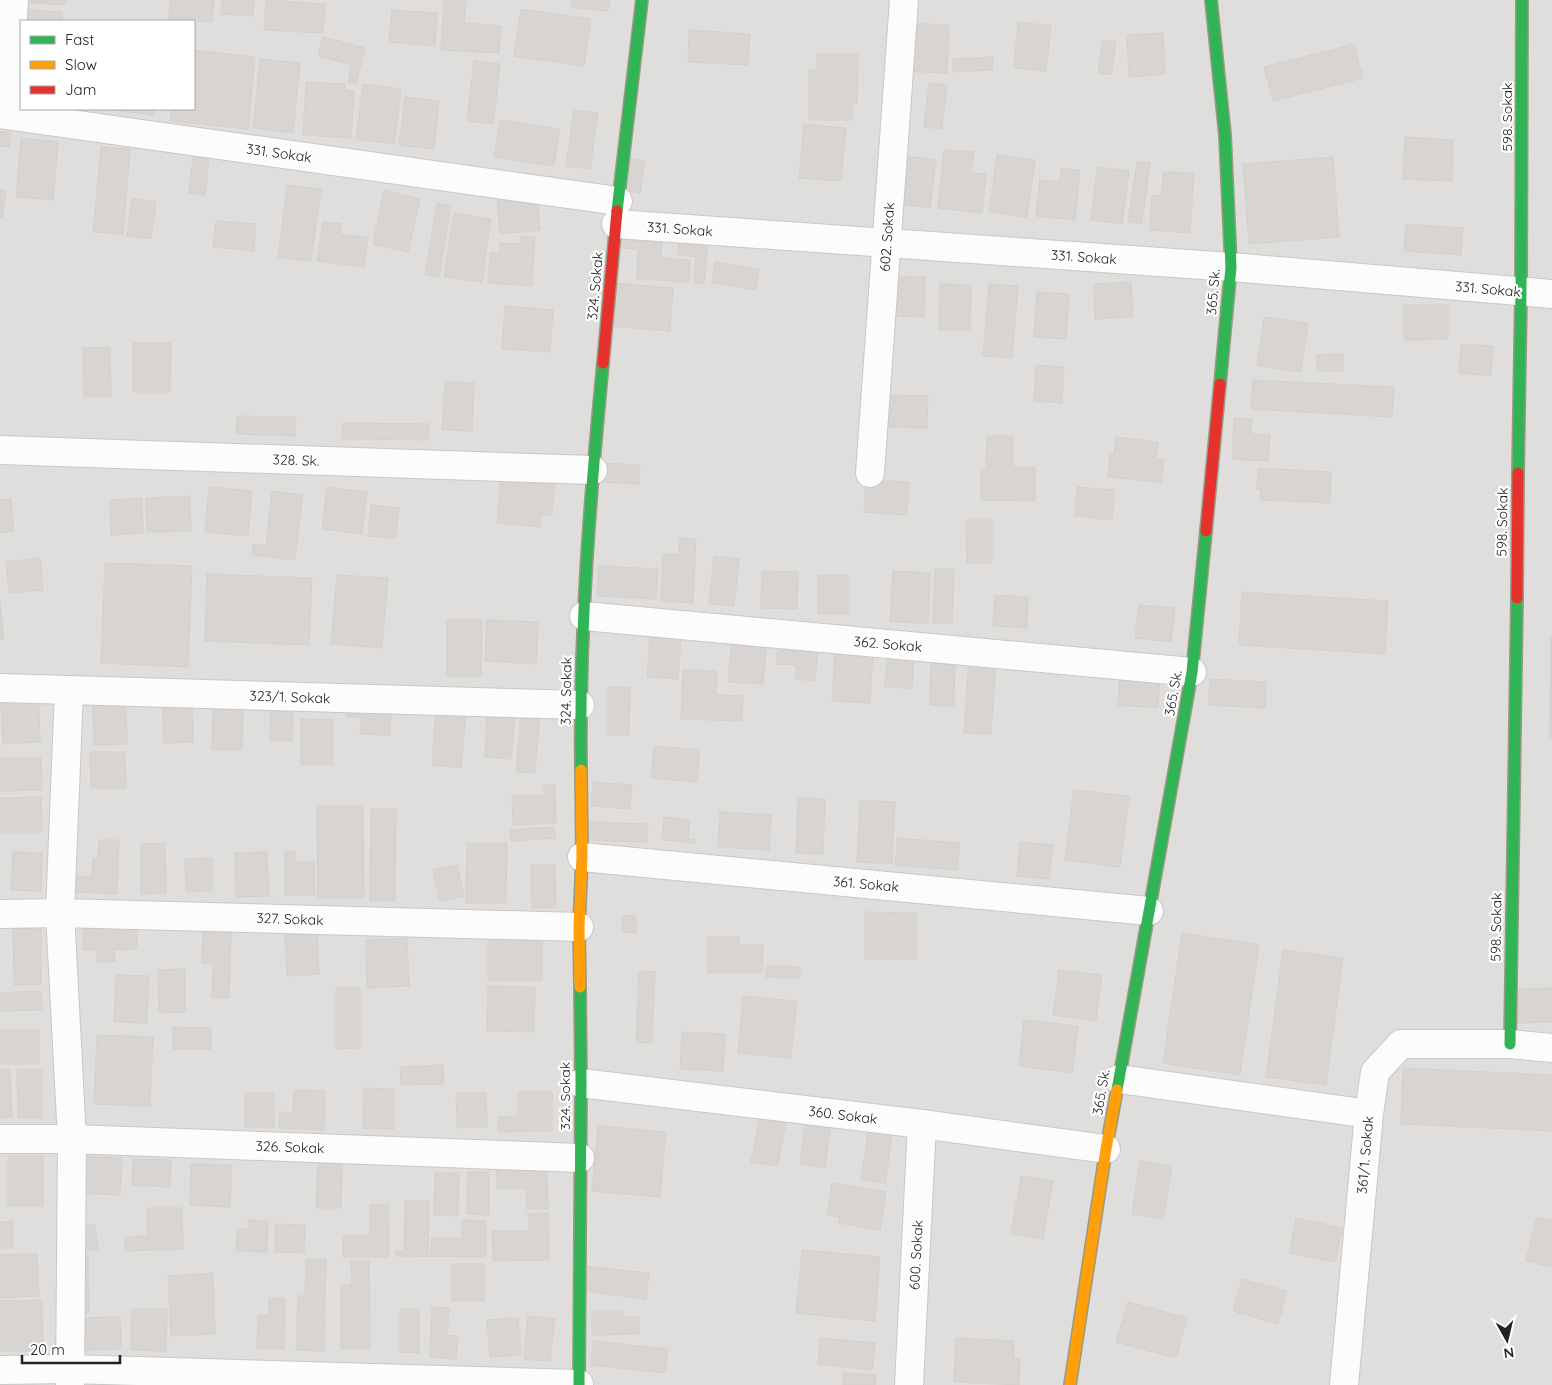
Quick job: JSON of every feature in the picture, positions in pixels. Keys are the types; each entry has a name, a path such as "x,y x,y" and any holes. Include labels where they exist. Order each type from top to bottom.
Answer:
{"street":[{"path":"3,114 14,0"},
{"name":"324. Sokak","path":"579,1384 581,1083 579,927 582,858 580,705 584,616 593,470 617,213 642,0"},
{"name":"602. Sokak","path":"870,473 904,0"},
{"name":"365. Sk.","path":"1070,1385 1106,1149 1192,672 1231,267 1225,135 1211,0"},
{"name":"598. Sokak","path":"1510,1044 1521,292 1522,0"},
{"name":"331. Sokak","path":"3,114 617,213 887,243 1231,267 1552,294"},
{"name":"328. Sk.","path":"0,450 593,470"},
{"name":"362. Sokak","path":"584,616 1192,672"},
{"name":"323/1. Sokak","path":"0,688 580,705"},
{"path":"69,690 60,913 72,1139 70,1377"},
{"name":"361. Sokak","path":"582,858 1149,911"},
{"name":"327. Sokak","path":"0,914 60,913 579,927"},
{"name":"361/1. Sokak","path":"1344,1385 1369,1114 1375,1072 1401,1044 1510,1044 1552,1048"},
{"path":"1119,1079 1369,1114"},
{"name":"360. Sokak","path":"581,1083 922,1124 1106,1149"},
{"name":"600. Sokak","path":"909,1385 922,1124"},
{"name":"326. Sokak","path":"0,1140 72,1139 580,1158"},
{"path":"0,1370 70,1377 579,1384"}],"shaded area":[{"path":"0,0 1552,0 1552,1385 0,1385"}],"building":[{"path":"16,0 65,0 64,5 16,2"},
{"path":"170,0 214,0 212,22 169,18"},
{"path":"222,0 254,0 253,16 221,14"},
{"path":"266,0 325,4 323,33 264,30"},
{"path":"444,0 466,0 464,23 501,26 499,53 441,50"},
{"path":"572,0 610,0 608,11 571,7"},
{"path":"17,9 62,12 62,20 21,20"},
{"path":"521,9 591,19 584,66 514,56"},
{"path":"392,10 437,13 435,46 389,42"},
{"path":"1018,22 1051,26 1046,71 1014,68"},
{"path":"906,23 949,25 947,73 904,71"},
{"path":"689,30 750,34 748,65 688,62"},
{"path":"1163,33 1165,74 1129,77 1127,35"},
{"path":"323,37 365,48 356,84 348,82 352,65 318,56"},
{"path":"1103,40 1116,42 1111,75 1098,73"},
{"path":"1354,44 1363,78 1273,101 1264,67"},
{"path":"195,50 255,57 248,129 170,121 172,110 195,110"},
{"path":"817,54 858,54 857,104 852,104 852,120 809,120 809,70 817,70"},
{"path":"993,57 993,70 953,72 953,59"},
{"path":"260,59 300,63 293,133 253,128"},
{"path":"474,61 500,64 493,124 467,121"},
{"path":"306,82 345,84 345,90 354,91 351,138 303,135"},
{"path":"929,83 947,85 942,129 924,127"},
{"path":"363,84 401,89 394,144 356,139"},
{"path":"405,97 439,101 434,149 399,145"},
{"path":"112,110 155,110 154,115"},
{"path":"574,110 598,113 590,169 566,166"},
{"path":"500,120 560,129 554,166 494,157"},
{"path":"804,124 846,128 841,181 799,178"},
{"path":"0,131 11,133 9,147 0,146"},
{"path":"1405,137 1453,140 1452,181 1403,179"},
{"path":"21,138 58,142 53,200 16,197"},
{"path":"101,147 130,149 123,234 93,232"},
{"path":"944,150 974,152 971,173 986,174 982,213 938,208"},
{"path":"997,155 1035,160 1027,217 989,212"},
{"path":"904,156 936,160 930,208 898,204"},
{"path":"193,157 209,159 205,195 189,193"},
{"path":"1333,157 1339,237 1249,244 1243,164"},
{"path":"629,159 645,161 640,193 624,191"},
{"path":"1137,161 1150,163 1142,224 1128,222"},
{"path":"1097,167 1129,171 1122,224 1091,220"},
{"path":"1061,168 1080,170 1075,220 1036,216 1040,180 1060,182"},
{"path":"1163,172 1194,173 1190,233 1150,230 1152,195 1162,196"},
{"path":"287,185 321,189 311,261 278,257"},
{"path":"0,190 6,191 2,218 0,218"},
{"path":"384,190 420,199 408,252 373,244"},
{"path":"537,194 540,230 500,234 497,198"},
{"path":"132,199 156,202 151,239 127,236"},
{"path":"437,203 451,206 439,277 425,274"},
{"path":"454,213 491,219 482,282 444,277"},
{"path":"216,221 256,224 254,251 213,247"},
{"path":"323,222 341,224 340,234 368,238 364,267 317,261"},
{"path":"1406,224 1463,228 1461,255 1404,251"},
{"path":"619,235 662,237 661,258 690,260 689,282 637,279 638,249 618,248"},
{"path":"521,236 535,237 532,286 488,283 490,253 500,253 500,243 520,244"},
{"path":"679,242 708,244 704,284 694,283 696,257 678,255"},
{"path":"715,262 759,269 756,290 712,283"},
{"path":"891,276 925,277 924,317 890,316"},
{"path":"1131,282 1133,317 1095,319 1094,284"},
{"path":"614,283 673,288 670,331 610,326"},
{"path":"940,284 971,285 970,330 939,330"},
{"path":"989,284 1018,286 1012,358 983,356"},
{"path":"1037,292 1069,294 1066,339 1034,337"},
{"path":"1404,305 1448,305 1448,339 1404,340"},
{"path":"505,306 553,310 550,352 502,349"},
{"path":"1264,317 1308,323 1301,372 1257,366"},
{"path":"133,343 171,343 170,392 133,392"},
{"path":"1461,344 1493,346 1491,376 1459,373"},
{"path":"110,347 111,396 84,396 83,348"},
{"path":"1343,354 1344,371 1317,371 1317,355"},
{"path":"1036,365 1064,367 1062,403 1034,401"},
{"path":"1253,380 1394,387 1392,417 1251,409"},
{"path":"445,382 474,383 472,431 442,430"},
{"path":"888,395 928,396 927,428 887,427"},
{"path":"237,416 296,417 295,436 236,434"},
{"path":"1234,418 1252,419 1251,434 1270,435 1268,461 1232,459"},
{"path":"343,423 429,424 428,440 342,439"},
{"path":"987,436 1013,436 1013,467 1035,467 1035,501 981,500 981,469 986,470"},
{"path":"1116,437 1158,442 1156,459 1164,460 1161,482 1108,477 1110,454 1114,454"},
{"path":"601,463 640,465 639,484 600,482"},
{"path":"1258,468 1331,472 1330,503 1260,500 1261,489 1257,489"},
{"path":"501,475 555,480 552,515 541,514 540,527 497,523"},
{"path":"866,480 909,482 907,515 864,512"},
{"path":"209,487 252,491 248,536 205,532"},
{"path":"327,487 367,492 362,534 322,529"},
{"path":"1077,487 1115,490 1112,520 1075,516"},
{"path":"272,491 303,495 295,560 252,555 253,544 266,546"},
{"path":"190,496 191,531 147,532 146,498"},
{"path":"142,498 143,533 111,535 110,500"},
{"path":"11,499 14,531 0,533 0,500"},
{"path":"371,505 399,508 396,538 368,536"},
{"path":"966,520 992,520 992,563 967,563"},
{"path":"680,538 696,539 693,603 661,601 663,554 679,555"},
{"path":"714,556 739,559 734,606 709,604"},
{"path":"40,558 43,590 9,593 6,562"},
{"path":"105,563 192,566 188,667 101,663"},
{"path":"599,566 658,569 656,599 597,596"},
{"path":"935,569 954,569 952,623 933,623"},
{"path":"762,571 798,572 797,609 761,608"},
{"path":"893,571 930,573 928,623 890,622"},
{"path":"207,574 312,578 309,645 205,641"},
{"path":"337,575 388,578 382,648 331,644"},
{"path":"818,575 848,575 848,614 818,614"},
{"path":"1242,592 1388,601 1385,654 1239,645"},
{"path":"995,595 1028,597 1027,628 993,626"},
{"path":"0,601 4,639 0,640"},
{"path":"1139,605 1175,608 1171,642 1135,638"},
{"path":"447,620 482,620 481,676 447,676"},
{"path":"487,620 538,622 536,664 485,661"},
{"path":"650,635 681,636 678,679 647,677"},
{"path":"1551,635 1552,737 1550,737"},
{"path":"732,639 767,642 763,684 728,682"},
{"path":"778,643 818,646 815,681 795,679 796,665 776,664"},
{"path":"835,649 873,651 870,703 832,701"},
{"path":"888,652 914,654 912,689 885,686"},
{"path":"931,656 955,656 954,706 930,705"},
{"path":"969,658 996,660 991,734 964,733"},
{"path":"683,670 717,671 716,695 743,696 742,721 681,719"},
{"path":"1120,673 1160,676 1158,708 1118,705"},
{"path":"1210,679 1266,682 1265,708 1208,705"},
{"path":"608,687 630,687 629,735 608,735"},
{"path":"192,699 193,742 164,743 162,700"},
{"path":"213,699 243,699 242,750 212,750"},
{"path":"39,700 40,742 3,744 1,702"},
{"path":"271,700 293,701 292,741 270,741"},
{"path":"126,703 127,744 94,745 93,705"},
{"path":"346,703 391,704 390,735 360,734 361,717 346,717"},
{"path":"436,708 466,710 461,768 432,765"},
{"path":"487,711 515,713 511,759 485,757"},
{"path":"521,712 540,714 535,773 516,772"},
{"path":"301,719 333,720 333,765 301,765"},
{"path":"654,746 700,750 697,782 651,778"},
{"path":"90,752 125,752 126,788 91,788"},
{"path":"0,758 41,758 42,790 0,791"},
{"path":"593,782 632,785 630,809 591,806"},
{"path":"544,785 555,785 556,823 513,825 512,796 544,796"},
{"path":"1074,790 1129,796 1120,867 1065,860"},
{"path":"41,797 42,832 0,832 0,798"},
{"path":"798,798 825,799 823,854 796,853"},
{"path":"860,800 895,802 892,864 857,862"},
{"path":"317,806 363,806 364,898 318,898"},
{"path":"371,809 396,809 395,901 370,901"},
{"path":"720,812 771,815 769,850 718,847"},
{"path":"664,817 690,820 688,839 695,839 695,843 662,840"},
{"path":"584,822 648,824 647,842 583,840"},
{"path":"554,827 555,838 511,841 510,830"},
{"path":"898,838 960,843 957,870 895,865"},
{"path":"99,840 119,840 117,894 73,892 74,876 92,877 93,859 98,860"},
{"path":"1020,842 1053,845 1049,879 1017,876"},
{"path":"165,843 166,893 141,894 141,844"},
{"path":"467,843 507,843 506,903 466,903"},
{"path":"295,851 295,862 314,862 315,895 285,895 285,852"},
{"path":"13,852 42,853 41,891 11,890"},
{"path":"267,852 269,896 236,897 235,853"},
{"path":"212,858 212,891 186,892 185,859"},
{"path":"457,865 464,896 440,901 433,870"},
{"path":"531,865 555,865 556,907 532,908"},
{"path":"865,912 916,913 916,959 865,959"},
{"path":"623,915 636,916 636,933 622,932"},
{"path":"13,923 41,923 41,984 14,985"},
{"path":"137,925 137,949 114,950 115,961 97,962 97,950 83,950 83,926"},
{"path":"203,928 231,929 229,998 212,998 213,963 202,963"},
{"path":"317,931 319,974 287,976 285,933"},
{"path":"1182,933 1259,945 1240,1075 1163,1063"},
{"path":"708,937 739,937 739,945 763,945 762,973 708,973"},
{"path":"407,938 409,986 367,988 366,940"},
{"path":"488,939 542,940 542,980 488,980"},
{"path":"1283,950 1343,958 1326,1085 1266,1077"},
{"path":"767,966 800,967 800,978 766,977"},
{"path":"185,969 185,1012 159,1013 158,970"},
{"path":"1059,970 1102,975 1096,1021 1053,1015"},
{"path":"639,971 655,972 652,1043 636,1042"},
{"path":"116,975 149,976 147,1023 114,1022"},
{"path":"488,986 535,987 534,1032 487,1031"},
{"path":"336,987 360,987 360,1048 336,1049"},
{"path":"1552,988 1552,1022 1516,1023 1515,989"},
{"path":"41,991 42,1010 0,1011 0,993"},
{"path":"743,996 797,1001 791,1058 738,1053"},
{"path":"1024,1020 1078,1026 1072,1073 1019,1066"},
{"path":"173,1027 211,1028 211,1049 173,1049"},
{"path":"0,1030 39,1030 39,1064 0,1064"},
{"path":"682,1032 725,1034 723,1071 680,1069"},
{"path":"97,1035 153,1037 150,1106 94,1104"},
{"path":"443,1065 444,1084 401,1085 400,1067"},
{"path":"1403,1068 1552,1075 1552,1131 1401,1124"},
{"path":"10,1069 12,1117 0,1118 0,1070"},
{"path":"17,1070 42,1070 42,1118 18,1118"},
{"path":"364,1088 394,1089 394,1129 363,1128"},
{"path":"294,1090 325,1091 324,1130 279,1128 280,1112 293,1113"},
{"path":"518,1092 552,1092 552,1131 498,1132 498,1117 518,1116"},
{"path":"245,1093 274,1093 274,1127 245,1127"},
{"path":"456,1093 486,1093 487,1127 457,1128"},
{"path":"761,1109 787,1114 778,1166 751,1162"},
{"path":"806,1117 831,1120 825,1168 800,1164"},
{"path":"869,1125 893,1129 885,1183 861,1180"},
{"path":"598,1126 666,1132 660,1197 592,1191"},
{"path":"8,1156 43,1156 43,1206 8,1206"},
{"path":"77,1156 122,1158 120,1195 75,1193"},
{"path":"133,1159 171,1160 170,1187 132,1185"},
{"path":"318,1159 342,1160 341,1208 316,1208"},
{"path":"1140,1161 1172,1166 1163,1219 1132,1214"},
{"path":"191,1164 232,1165 230,1207 190,1205"},
{"path":"547,1164 548,1209 527,1209 526,1188 497,1188 496,1166"},
{"path":"468,1172 489,1172 489,1215 467,1214"},
{"path":"435,1173 459,1173 458,1216 434,1215"},
{"path":"1021,1176 1053,1181 1043,1239 1011,1234"},
{"path":"832,1183 886,1192 880,1230 839,1223 840,1217 827,1215"},
{"path":"405,1201 429,1201 428,1255 431,1255 431,1238 462,1238 462,1220 486,1221 486,1257 396,1256 396,1251 404,1251"},
{"path":"388,1204 389,1257 343,1257 343,1235 370,1235 370,1205"},
{"path":"147,1208 182,1208 183,1249 125,1251 125,1237 147,1236"},
{"path":"548,1213 549,1260 493,1261 492,1231 529,1231 528,1214"},
{"path":"1537,1217 1552,1220 1552,1267 1526,1261"},
{"path":"1296,1218 1342,1228 1335,1262 1289,1253"},
{"path":"248,1220 268,1221 267,1252 236,1251 237,1229 248,1229"},
{"path":"13,1221 13,1248 0,1248 0,1222"},
{"path":"275,1224 305,1225 304,1253 275,1252"},
{"path":"95,1225 98,1249 75,1251 72,1227"},
{"path":"802,1250 880,1257 875,1321 796,1313"},
{"path":"37,1254 39,1296 0,1298 0,1255"},
{"path":"73,1256 88,1256 89,1313 72,1313"},
{"path":"306,1259 326,1259 324,1351 296,1350 298,1296 305,1296"},
{"path":"351,1261 369,1261 370,1349 341,1349 341,1285 352,1285"},
{"path":"452,1264 484,1264 484,1301 452,1301"},
{"path":"585,1266 649,1273 646,1299 582,1291"},
{"path":"213,1273 215,1334 171,1336 168,1276"},
{"path":"1242,1279 1287,1291 1278,1324 1233,1311"},
{"path":"269,1298 285,1299 284,1349 257,1349 258,1315 269,1316"},
{"path":"42,1300 43,1351 0,1351 0,1301"},
{"path":"1128,1302 1187,1318 1176,1358 1116,1342"},
{"path":"432,1307 449,1308 447,1335 458,1336 456,1359 430,1357"},
{"path":"132,1309 167,1309 166,1351 131,1350"},
{"path":"400,1309 419,1309 419,1353 400,1352"},
{"path":"592,1312 624,1312 624,1317 639,1317 639,1334 592,1335"},
{"path":"528,1316 555,1319 550,1361 524,1359"},
{"path":"120,1317 121,1349 75,1350 74,1318"},
{"path":"518,1318 521,1355 490,1357 487,1320"},
{"path":"820,1338 875,1343 872,1370 818,1364"},
{"path":"956,1338 1014,1341 1013,1359 1020,1359 1019,1385 954,1382"},
{"path":"593,1341 668,1349 665,1373 591,1365"},
{"path":"843,1373 876,1375 875,1385 843,1385"}],"traffic: fast":[{"path":"617,211 642,0"},
{"path":"1211,0 1225,135 1231,267 1220,384"},
{"path":"1518,473 1522,0"},
{"path":"581,770 586,566 603,363"},
{"path":"1117,1090 1192,672 1206,531"},
{"path":"1510,1044 1517,598"},
{"path":"579,1385 580,987"}],"traffic: slow":[{"path":"580,987 581,770"},
{"path":"1070,1385 1106,1149 1117,1090"}],"traffic: jam":[{"path":"603,363 617,211"},
{"path":"1206,531 1220,384"},
{"path":"1517,598 1518,473"}]}
